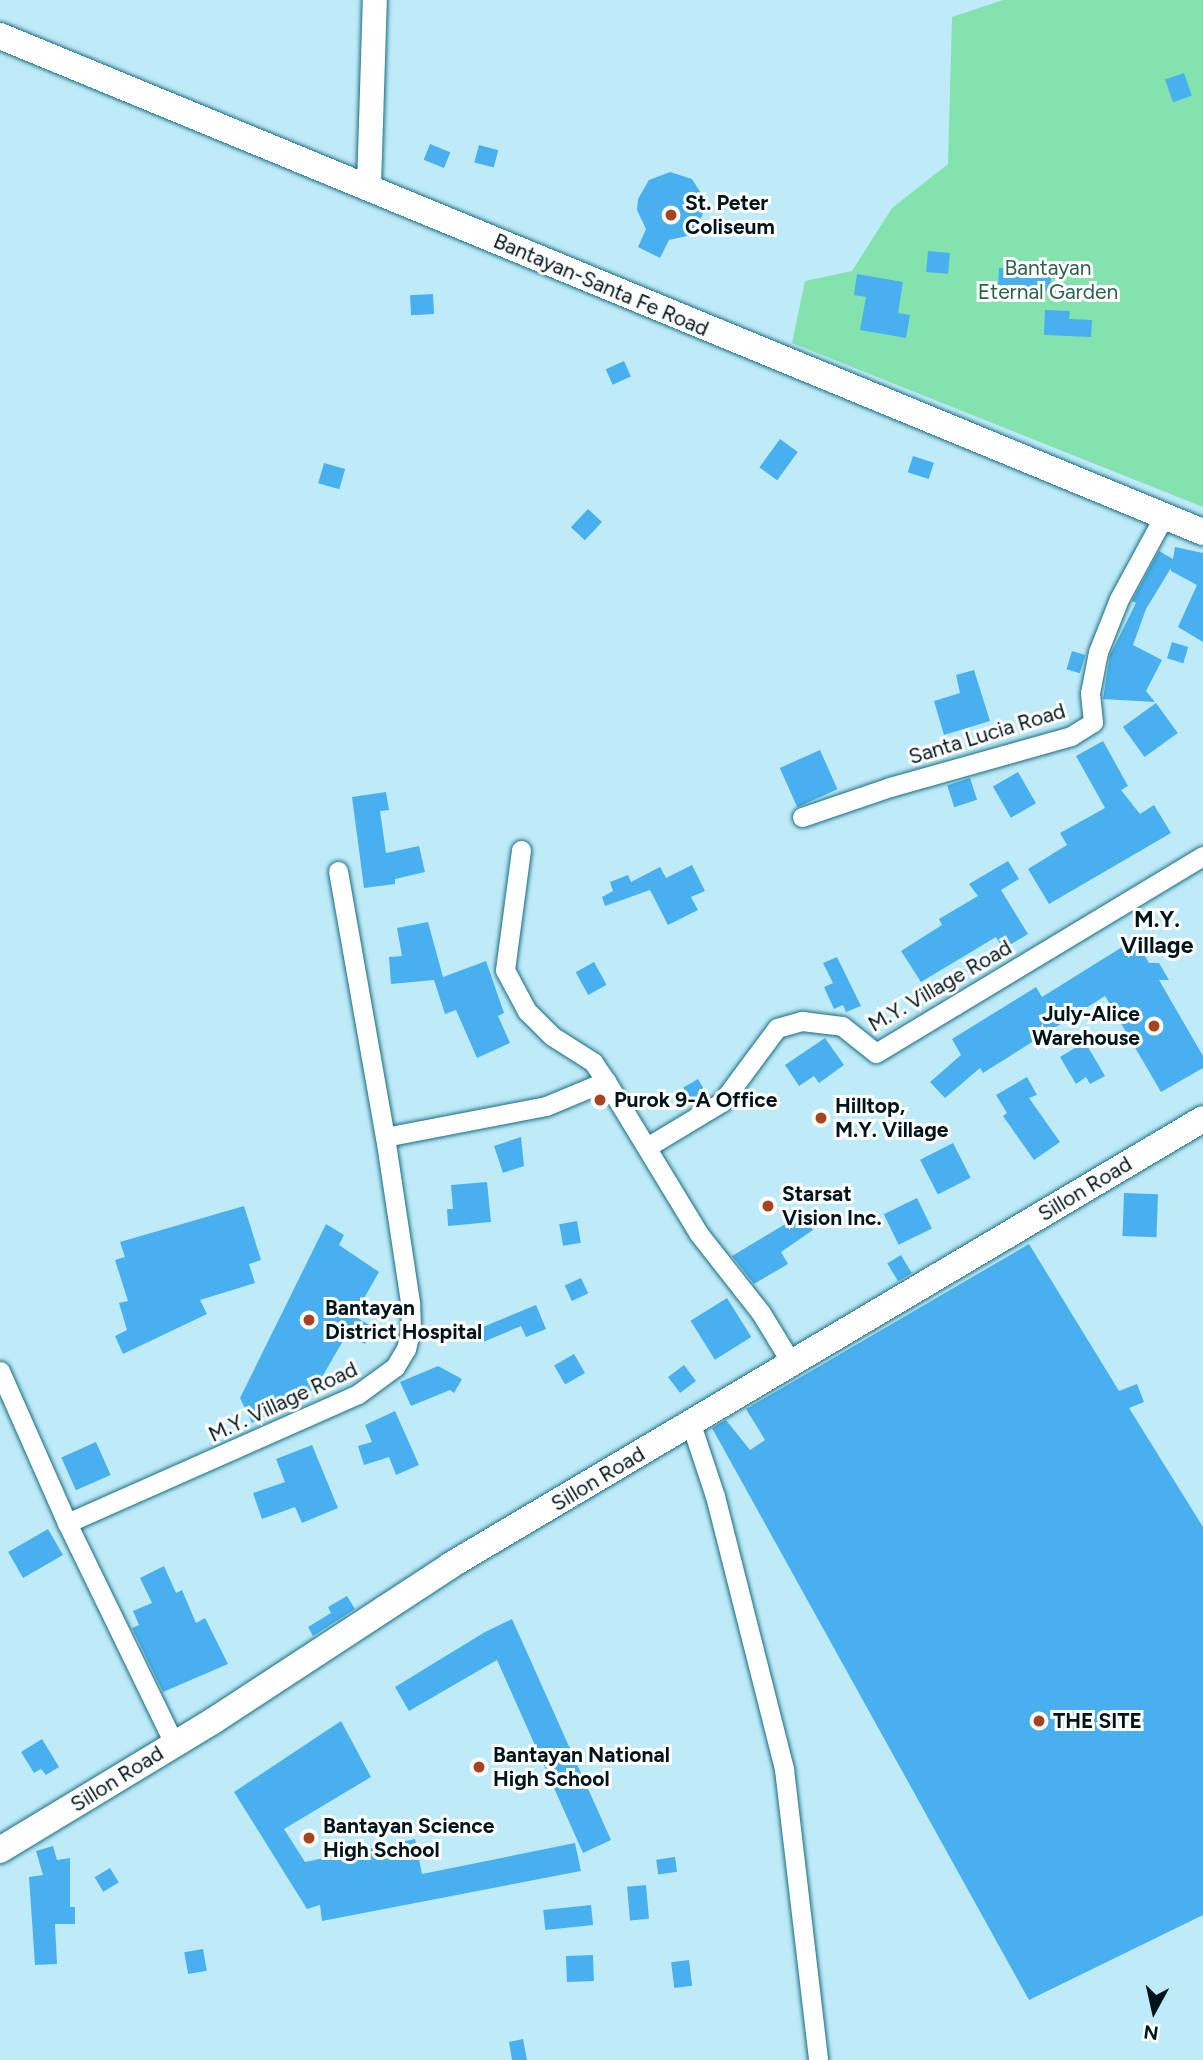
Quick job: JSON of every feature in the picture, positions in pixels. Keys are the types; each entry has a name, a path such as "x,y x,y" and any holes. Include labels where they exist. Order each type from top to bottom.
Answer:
{"main road":[{"name":"Bantayan-Santa Fe Road","path":"0,36 369,187 774,358 1203,532"},
{"name":"Sillon Road","path":"0,1850 214,1721 451,1565 1203,1119"}],"street":[{"path":"369,187 375,0"},
{"name":"Santa Lucia Road","path":"802,817 890,786 1072,736 1093,722 1090,693 1098,652 1119,599 1164,516"},
{"path":"521,850 505,970 527,1012 552,1036 593,1062 699,1234 761,1313 792,1364"},
{"name":"M.Y. Village Road","path":"647,1147 722,1102 777,1028 802,1021 842,1026 876,1053 1203,856"},
{"name":"M.Y. Village Road","path":"66,1523 358,1394 395,1367 406,1349 411,1328 410,1302 385,1137 338,871"},
{"path":"385,1137 547,1106 606,1081"},
{"path":"0,1371 66,1523 174,1743"},
{"path":"691,1424 715,1496 784,1769 818,2060"}],"green space":[{"name":"Bantayan Eternal Garden","path":"1003,0 1203,0 1203,507 792,343 805,281 852,271 892,208 948,164 952,17"}],"building":[{"path":"1184,73 1192,96 1173,102 1165,80"},
{"path":"430,144 450,152 444,168 424,160"},
{"path":"479,145 498,150 494,168 474,162"},
{"name":"St. Peter Coliseum","path":"670,172 692,179 704,198 705,209 696,229 687,236 669,240 660,258 638,247 646,229 637,210 638,199 649,180"},
{"path":"928,251 950,253 948,274 926,272"},
{"path":"999,268 1019,268 1019,275 1051,276 1051,291 998,288"},
{"path":"857,274 903,282 898,313 910,315 906,338 860,330 866,297 854,295"},
{"path":"433,294 434,314 411,315 410,295"},
{"path":"1045,310 1070,311 1069,319 1092,320 1091,337 1044,335"},
{"path":"624,361 631,377 613,385 606,369"},
{"path":"780,439 798,452 777,480 759,467"},
{"path":"913,456 934,463 929,479 908,472"},
{"path":"324,463 345,469 339,489 318,483"},
{"path":"588,509 602,522 585,540 571,527"},
{"path":"1175,547 1203,553 1203,642 1178,627 1197,585 1171,571 1171,568 1146,609 1133,645 1162,660 1146,691 1155,702 1103,699 1110,655 1136,603 1132,601 1159,551 1173,559"},
{"path":"1172,642 1188,647 1183,663 1167,658"},
{"path":"1072,651 1085,655 1080,673 1066,669"},
{"path":"974,670 990,721 944,735 934,701 960,693 956,675"},
{"path":"1156,703 1178,733 1145,757 1123,727"},
{"path":"1103,741 1128,786 1121,790 1140,814 1154,805 1171,833 1049,904 1028,869 1067,845 1060,833 1105,808 1076,756"},
{"path":"820,750 837,789 797,807 780,768"},
{"path":"1018,772 1036,803 1011,818 993,786"},
{"path":"970,778 977,800 954,807 947,785"},
{"path":"386,792 389,810 380,811 386,853 419,846 425,872 395,879 395,884 364,888 352,797"},
{"path":"1008,861 1019,879 1001,890 1028,934 1003,949 996,937 921,982 901,951 942,925 939,919 978,896 969,884"},
{"path":"692,865 705,891 691,897 698,910 668,925 650,890 605,906 602,897 613,891 610,882 628,875 631,882 660,867 666,878"},
{"path":"428,922 443,977 486,961 504,1013 498,1016 510,1043 477,1058 456,1010 445,1014 434,980 391,984 389,957 402,956 397,928"},
{"path":"1135,939 1149,963 1159,963 1169,980 1159,980 1203,1056 1203,1068 1161,1092 1105,996 983,1073 980,1068 945,1098 930,1082 961,1055 952,1039 1036,987 1042,997"},
{"path":"837,957 861,1006 846,1012 843,1005 834,1009 824,987 833,983 823,963"},
{"path":"594,962 607,985 588,995 576,972"},
{"path":"825,1038 844,1065 819,1083 814,1076 799,1086 785,1065"},
{"path":"1085,1042 1105,1076 1090,1084 1086,1077 1076,1084 1060,1057"},
{"path":"1027,1077 1037,1095 1029,1098 1060,1142 1034,1160 1003,1116 1007,1113 996,1095"},
{"path":"698,1079 708,1096 693,1105 683,1088"},
{"path":"521,1137 524,1166 503,1173 494,1146"},
{"path":"953,1143 971,1178 938,1195 920,1160"},
{"path":"487,1182 491,1222 448,1226 447,1209 453,1209 451,1185"},
{"path":"1124,1193 1158,1194 1156,1237 1122,1236"},
{"path":"917,1198 932,1229 899,1245 884,1214"},
{"path":"244,1206 261,1260 249,1264 255,1283 200,1300 207,1314 123,1354 115,1336 127,1330 119,1303 128,1301 115,1260 125,1257 120,1242"},
{"path":"802,1214 813,1230 781,1252 788,1264 754,1284 732,1256"},
{"path":"577,1221 581,1243 563,1246 559,1224"},
{"name":"Bantayan District Hospital","path":"326,1224 344,1235 339,1245 379,1272 354,1316 373,1327 365,1344 347,1334 318,1384 306,1396 252,1423 240,1398"},
{"name":"THE SITE","path":"1029,1244 1119,1391 1137,1384 1144,1402 1129,1408 1203,1527 1203,1915 1029,2000 712,1428 726,1420 750,1450 765,1440 746,1409"},
{"path":"901,1255 912,1273 898,1281 887,1263"},
{"path":"581,1278 588,1293 572,1301 565,1286"},
{"path":"727,1298 751,1337 715,1360 691,1321"},
{"path":"536,1305 546,1329 526,1337 521,1326 483,1342 478,1329"},
{"path":"574,1354 585,1373 565,1385 554,1366"},
{"path":"684,1365 696,1381 680,1393 668,1377"},
{"path":"438,1366 462,1379 454,1393 450,1390 411,1406 400,1382"},
{"path":"395,1411 419,1465 396,1475 389,1457 364,1465 358,1446 372,1442 365,1425"},
{"path":"96,1442 111,1475 76,1490 61,1457"},
{"path":"312,1445 338,1508 302,1523 295,1507 262,1519 253,1493 285,1482 276,1459"},
{"path":"48,1529 63,1555 23,1578 8,1552"},
{"path":"164,1566 176,1593 182,1590 196,1623 205,1618 228,1664 163,1692 132,1628 139,1625 133,1611 152,1603 140,1578"},
{"path":"347,1596 355,1609 313,1636 308,1627 331,1613 328,1607"},
{"path":"512,1619 611,1840 583,1853 497,1660 409,1711 395,1687 485,1632"},
{"path":"341,1721 371,1777 284,1829 305,1862 415,1839 422,1874 575,1843 581,1871 322,1921 320,1905 307,1909 234,1792"},
{"path":"42,1739 59,1767 46,1775 41,1769 34,1773 21,1752"},
{"path":"53,1846 57,1860 70,1858 70,1907 75,1907 75,1924 55,1924 57,1964 35,1965 29,1877 43,1875 36,1851"},
{"path":"675,1857 677,1872 658,1874 656,1860"},
{"path":"110,1868 119,1883 103,1892 95,1877"},
{"path":"646,1885 649,1919 630,1921 627,1887"},
{"path":"591,1905 593,1925 545,1930 543,1910"},
{"path":"203,1949 207,1971 188,1974 184,1952"},
{"path":"593,1955 594,1981 567,1982 566,1956"},
{"path":"689,1960 692,1986 674,1988 671,1962"},
{"path":"523,2039 527,2060 512,2060 509,2042"}],"place":[{"name":"St. Peter Coliseum","path":"671,215"},
{"name":"July-Alice Warehouse","path":"1154,1026"},
{"name":"Purok 9-A Office","path":"600,1100"},
{"name":"Hilltop, M.Y. Village","path":"821,1118"},
{"name":"Starsat Vision Inc.","path":"768,1206"},
{"name":"Bantayan District Hospital","path":"309,1320"},
{"name":"THE SITE","path":"1039,1721"},
{"name":"Bantayan National High School","path":"479,1767"},
{"name":"Bantayan Science High School","path":"309,1838"}],"district":[{"name":"M.Y. Village","path":"1157,932"}]}
